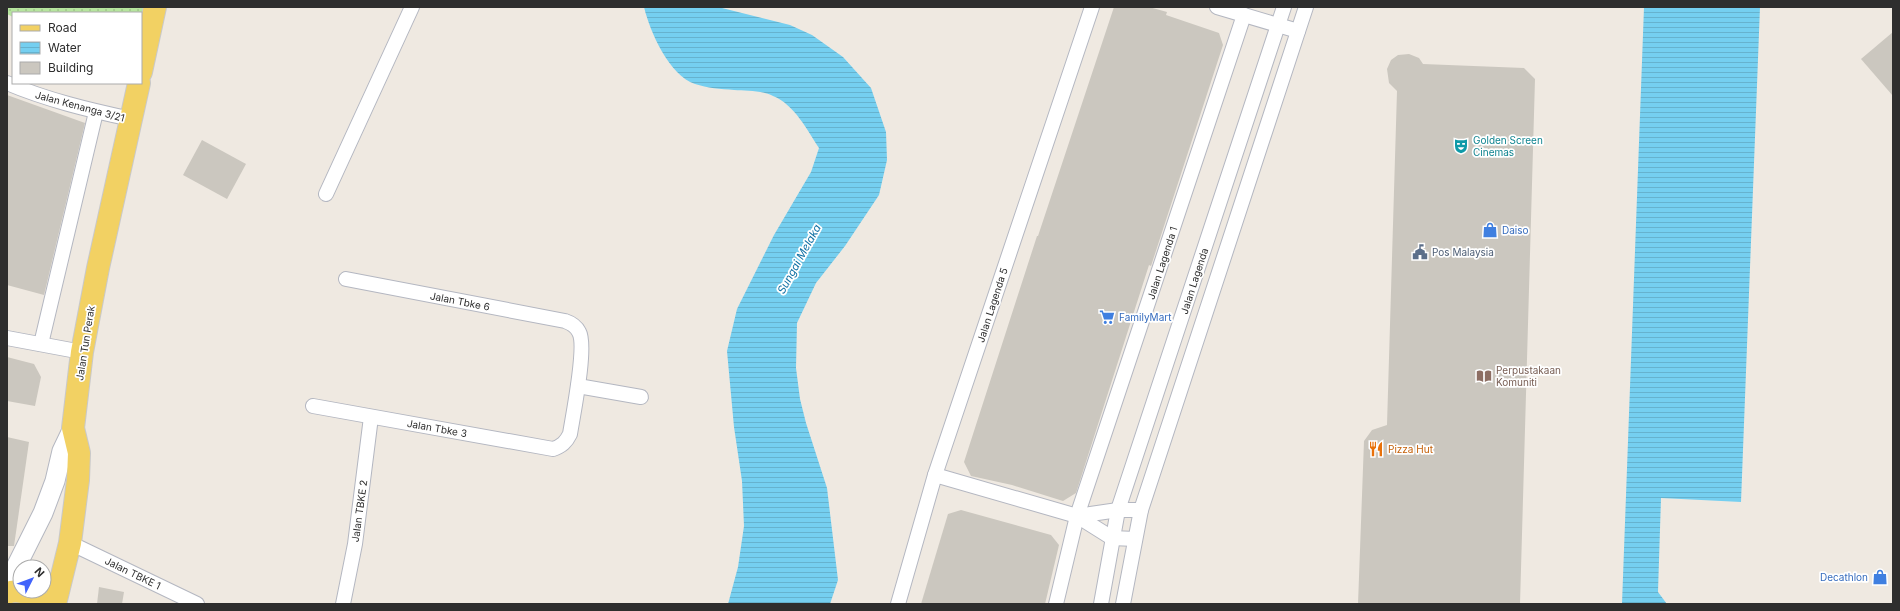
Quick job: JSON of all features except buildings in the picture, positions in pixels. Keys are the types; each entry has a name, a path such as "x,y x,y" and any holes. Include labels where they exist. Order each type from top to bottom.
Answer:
{"main road":[{"path":"142,67 155,7"},
{"name":"Jalan Tun Perak","path":"55,604 70,543 79,453 73,428 82,352 98,268 139,84"},
{"path":"7,593 14,590 24,592 41,604"}],"street":[{"path":"326,194 412,7"},
{"name":"Jalan Lagenda 5","path":"898,604 935,475 1092,7"},
{"path":"1217,7 1298,31"},
{"name":"Jalan Lagenda","path":"1101,604 1118,510 1284,7"},
{"name":"Jalan Lagenda","path":"1123,604 1141,510 1306,7"},
{"name":"Jalan Lagenda 1","path":"1056,604 1077,516 1244,16"},
{"name":"Jalan Kenanga 3/21","path":"7,83 45,97 96,112 131,119"},
{"path":"41,344 96,112"},
{"name":"Jalan Tbke 6","path":"346,279 565,321 573,324 580,332 582,340 578,386"},
{"path":"7,338 82,352"},
{"path":"578,386 641,396"},
{"name":"Jalan Tbke 3","path":"313,406 553,449 566,441 570,434 578,386"},
{"name":"Jalan TBKE 2","path":"343,604 355,544 371,417"},
{"path":"7,585 43,513 55,481 62,451 73,428"},
{"path":"935,475 1077,516 1112,538 1135,539"},
{"path":"1077,516 1118,510 1141,510"},
{"name":"Jalan TBKE 1","path":"70,543 197,604"}],"green space":[{"path":"7,7 157,7 142,57 142,12 12,12 12,16 7,14"}],"water":[{"name":"Sungai Melaka","path":"644,7 718,7 790,25 812,35 843,57 871,88 886,132 887,160 879,195 845,246 816,283 797,323 796,368 800,399 806,423 827,488 838,580 830,604 728,604 738,567 744,526 742,481 734,427 727,351 737,309 774,235 811,172 819,148 800,119 788,105 781,100 769,94 759,92 724,89 695,84 677,72 662,52 651,28"},
{"path":"1644,7 1760,7 1741,502 1661,498 1658,592 1667,604 1622,604"}],"place":[{"name":"Golden Screen Cinemas","path":"1461,146"},
{"name":"Daiso","path":"1490,230"},
{"name":"Pos Malaysia","path":"1420,252"},
{"name":"FamilyMart","path":"1107,317"},
{"name":"Perpustakaan Komuniti","path":"1484,376"},
{"name":"Pizza Hut","path":"1376,449"},
{"name":"Decathlon","path":"1880,577"}]}
